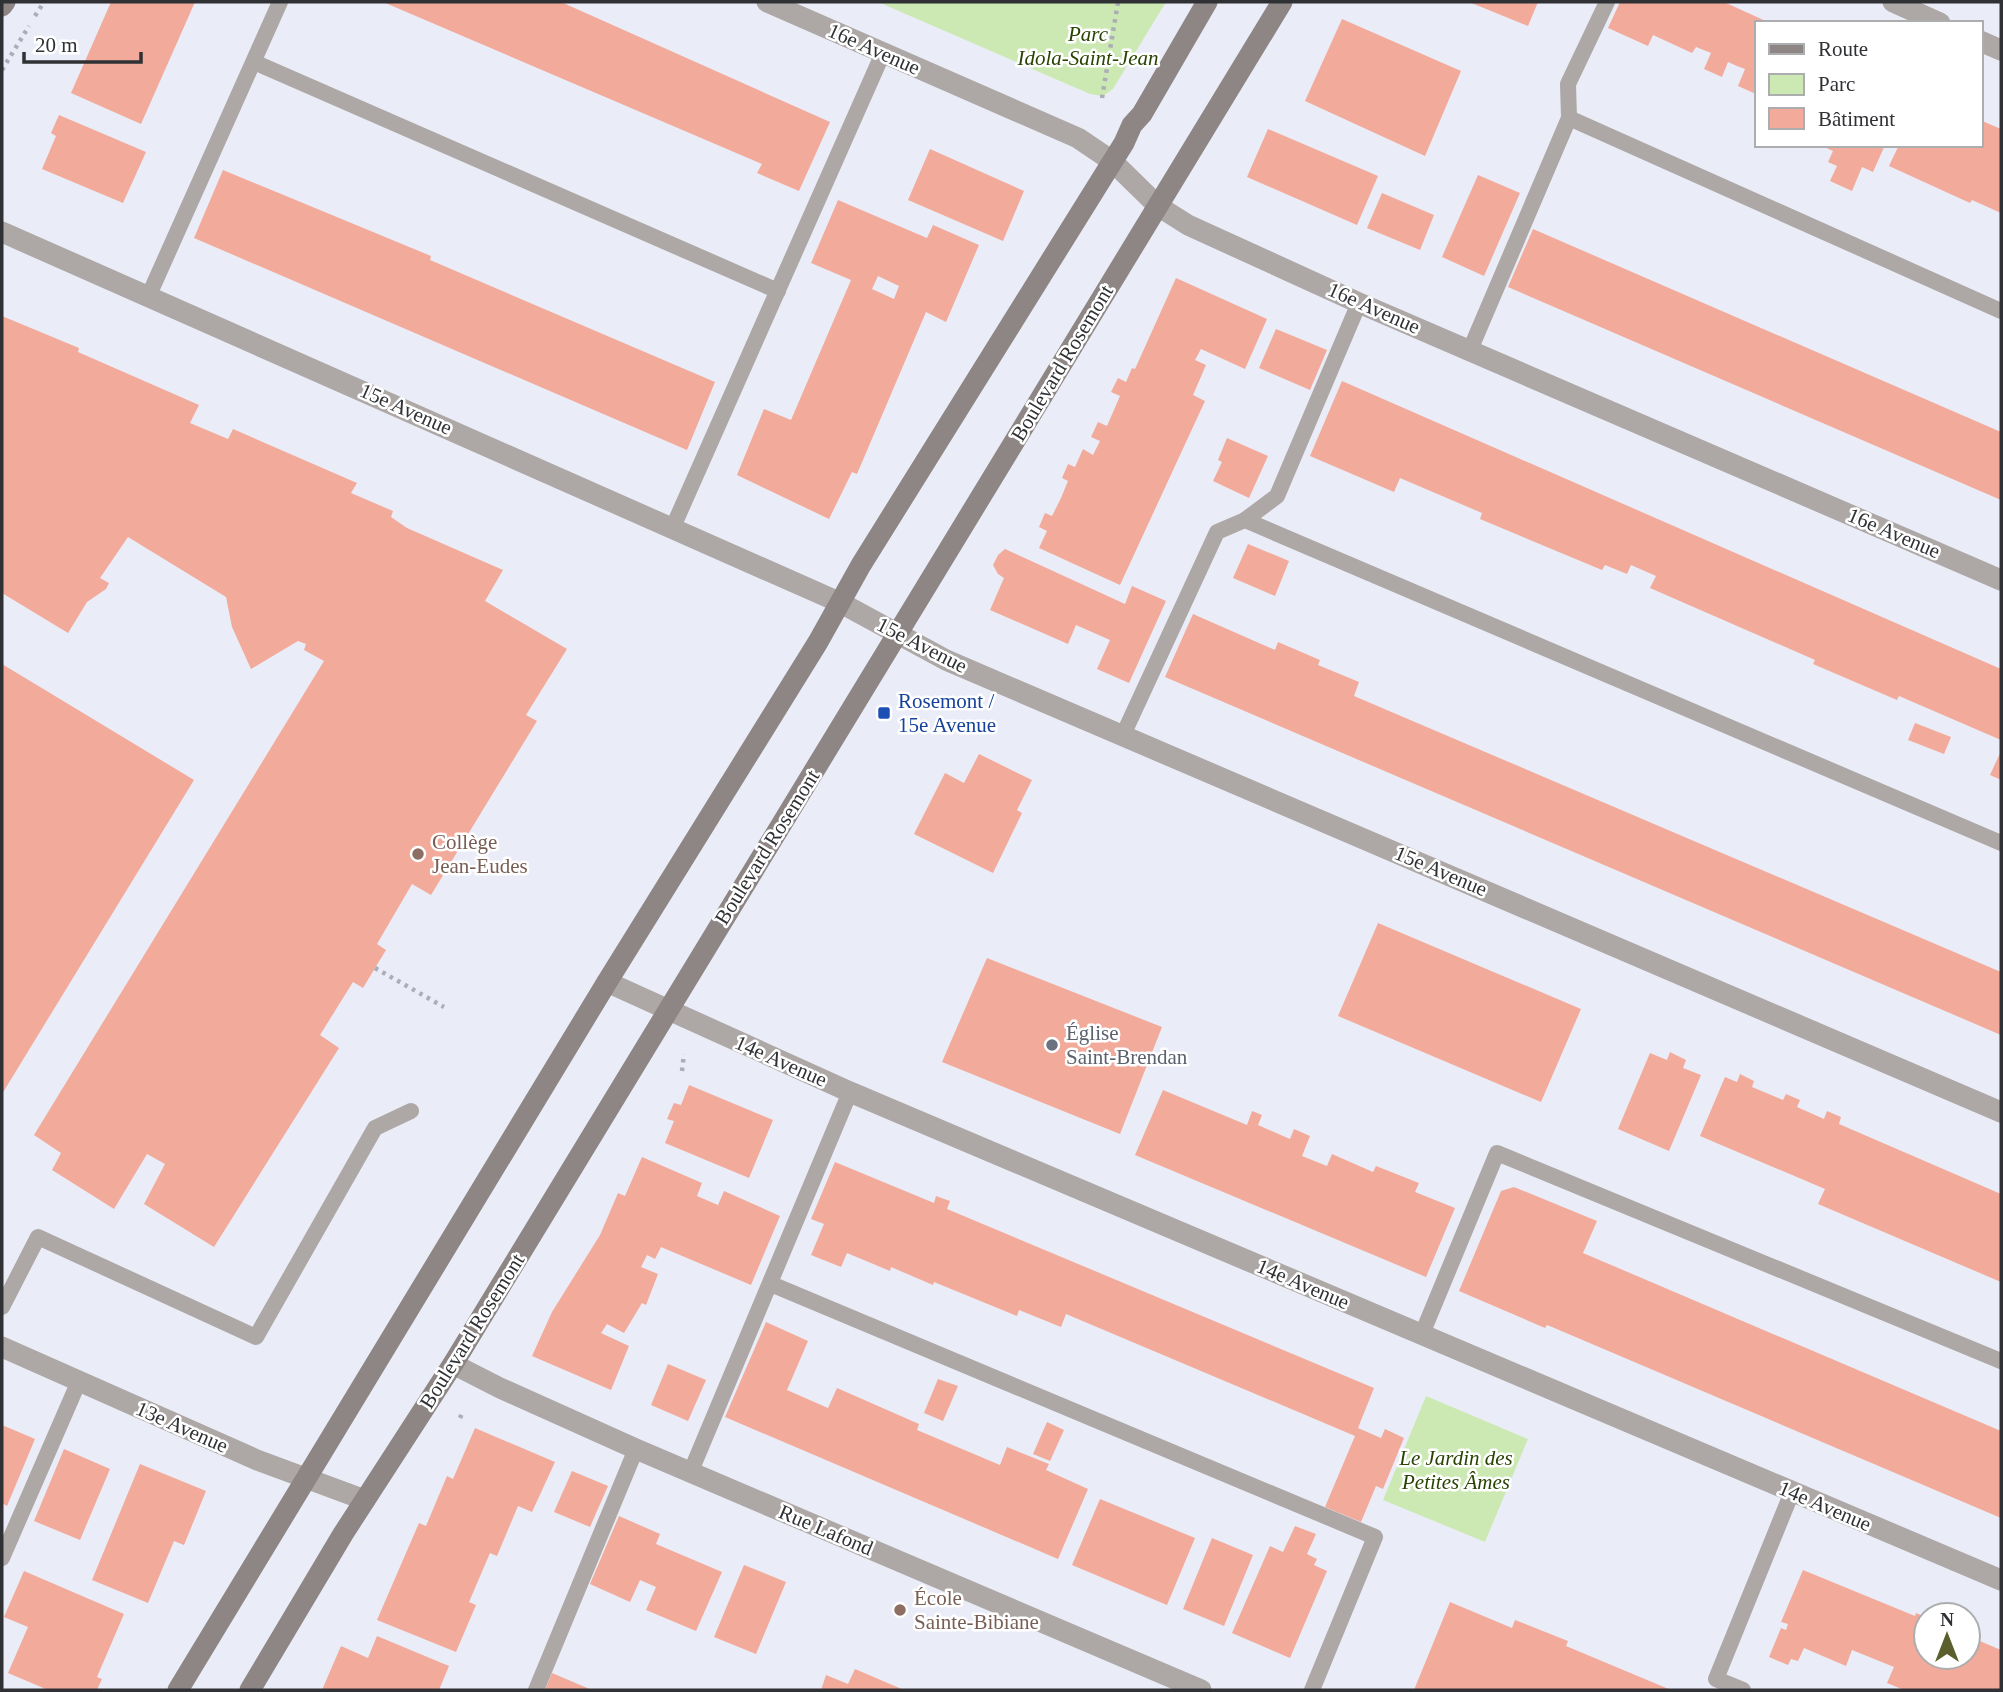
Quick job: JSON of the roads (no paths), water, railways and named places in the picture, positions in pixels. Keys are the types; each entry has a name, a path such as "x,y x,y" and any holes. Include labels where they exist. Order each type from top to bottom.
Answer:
{"main road":[{"path":"2,6 5,2"},
{"path":"178,1690 607,982 841,603 861,565 1112,161 1207,2"},
{"name":"Boulevard Rosemont","path":"250,1690 365,1500 453,1364 1282,2"}],"street":[{"name":"16e Avenue","path":"767,2 1078,138 1112,161 1158,206 1188,225 1359,303 2001,580"},
{"path":"1893,2 1936,21"},
{"path":"1982,42 2001,50"},
{"name":"15e Avenue","path":"2,232 841,603 946,660 2001,1112"},
{"name":"14e Avenue","path":"607,982 850,1092 2001,1580"},
{"name":"13e Avenue","path":"2,1347 257,1460 365,1500"},
{"name":"Rue Lafond","path":"453,1364 636,1449 1201,1690"}],"lane":[{"path":"149,295 280,2"},
{"path":"1470,350 1569,118 1568,84 1607,2"},
{"path":"673,527 883,53"},
{"path":"254,62 778,291"},
{"path":"1569,118 2001,311"},
{"path":"1123,735 1217,532 1245,520 1277,496 1359,303"},
{"path":"1245,520 2001,843"},
{"path":"691,1471 850,1092"},
{"path":"2,1307 38,1237 256,1337 375,1128 411,1111"},
{"path":"1422,1334 1497,1153 2001,1362"},
{"path":"771,1284 1375,1537 1312,1690"},
{"path":"2,1558 79,1381"},
{"path":"536,1690 636,1449"},
{"path":"1743,1690 1716,1679 1792,1492"}],"place":[{"name":"Rosemont / 15e Avenue","path":"884,713"},
{"name":"Collège Jean-Eudes","path":"418,854"},
{"name":"Église Saint-Brendan","path":"1052,1045"},
{"name":"École Sainte-Bibiane","path":"900,1610"}],"park label":[{"name":"Parc Idola-Saint-Jean","path":"1088,46"},
{"name":"Le Jardin des Petites Âmes","path":"1456,1470"}]}
